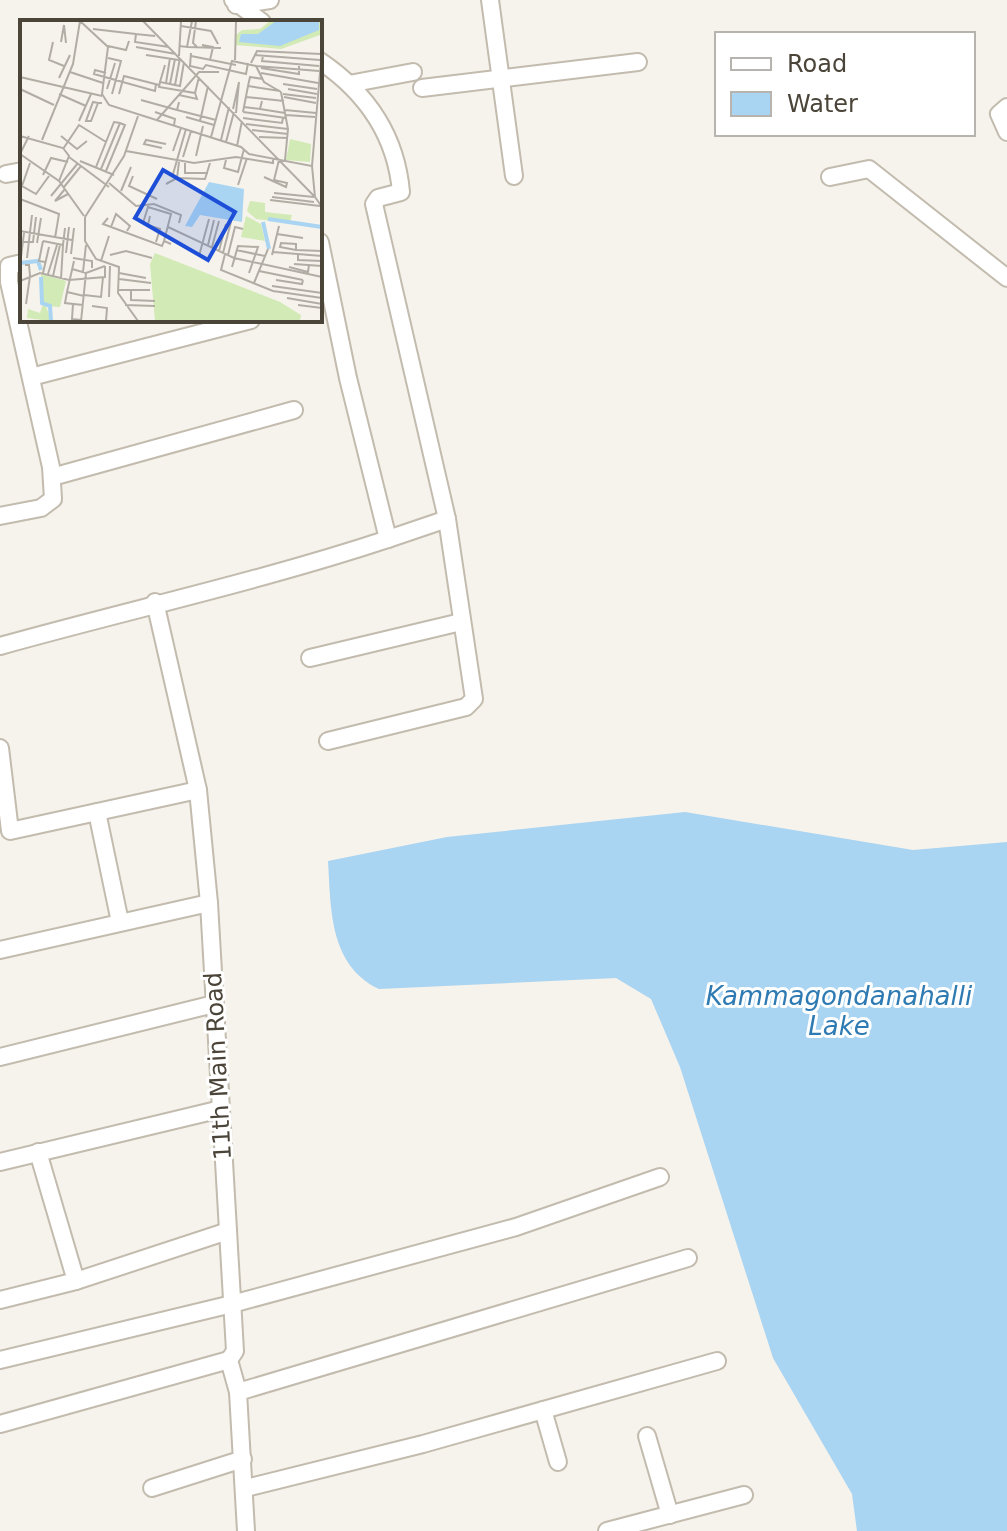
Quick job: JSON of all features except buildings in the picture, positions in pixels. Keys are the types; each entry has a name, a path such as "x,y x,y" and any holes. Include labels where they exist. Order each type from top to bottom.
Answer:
{"street":[{"path":"234,2 270,0"},
{"path":"490,0 514,176"},
{"path":"234,2 259,20"},
{"path":"422,88 638,62"},
{"path":"322,63 349,84 378,115 398,161 401,192 378,198 374,204 447,519 474,702 328,741"},
{"path":"349,84 413,72"},
{"path":"1007,107 999,114 1007,132"},
{"path":"830,177 869,169 1007,278"},
{"path":"322,252 348,378 388,539"},
{"path":"0,516 41,508 53,499 52,477 9,282 9,266 20,263"},
{"path":"31,377 243,322"},
{"path":"52,477 294,410"},
{"path":"0,646 155,602 301,568 447,519"},
{"name":"11th Main Road","path":"155,602 198,790 209,903 235,1351 229,1360 238,1392 246,1488 246,1531"},
{"path":"310,658 461,622"},
{"path":"0,748 10,831 198,790"},
{"path":"97,812 120,922"},
{"path":"0,950 209,903"},
{"path":"0,1057 214,1004"},
{"path":"0,1162 221,1109"},
{"path":"38,1152 76,1281"},
{"path":"0,1360 232,1304 516,1227 660,1177"},
{"path":"0,1300 76,1281 228,1231"},
{"path":"238,1392 688,1258"},
{"path":"0,1424 229,1360"},
{"path":"246,1488 717,1361"},
{"path":"543,1410 558,1462"},
{"path":"647,1436 670,1515"},
{"path":"152,1488 243,1459"},
{"path":"609,1531 744,1495"}],"water":[{"name":"Kammagondanahalli Lake","path":"685,812 913,850 1007,842 1007,1531 857,1531 852,1494 773,1358 680,1067 651,999 616,978 379,989 350,966 342,951 332,916 328,861 447,837"}]}
